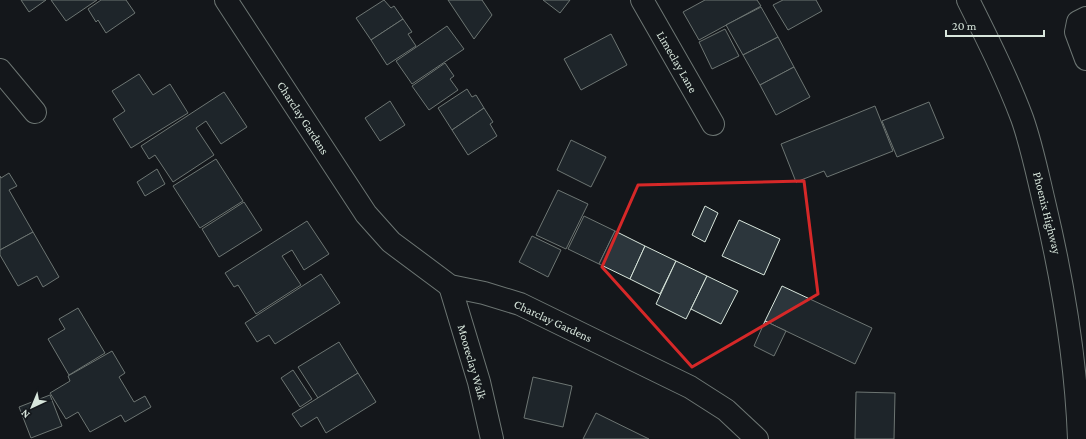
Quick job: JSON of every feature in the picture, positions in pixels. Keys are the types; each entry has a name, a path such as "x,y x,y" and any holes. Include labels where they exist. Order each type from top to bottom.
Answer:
{"street":[{"name":"Charclay Gardens","path":"226,0 366,214 391,242 450,286 520,304 690,388 726,410 757,439"},
{"name":"Limeclay Lane","path":"642,0 713,124"},
{"name":"Phoenix Highway","path":"968,0 986,36 1022,119 1040,182 1061,272 1077,398 1079,439"},
{"path":"1086,18 1078,22 1076,32 1086,59"},
{"path":"0,70 35,112"},
{"name":"Mooreclay Walk","path":"450,286 479,382 492,439"}],"highlighted area":[{"path":"804,181 818,294 692,367 602,267 638,185"}],"building":[{"path":"21,0 46,0 29,12"},
{"path":"51,0 97,0 66,21"},
{"path":"101,0 126,0 135,13 106,33 98,20 96,22 88,9"},
{"path":"384,0 391,8 394,6 403,19 371,40 356,18"},
{"path":"448,0 482,0 492,15 474,39"},
{"path":"543,0 570,0 560,13"},
{"path":"705,0 757,0 761,6 699,40 683,12"},
{"path":"783,0 816,0 822,11 788,30 773,5"},
{"path":"761,7 778,37 743,55 726,25"},
{"path":"403,19 412,32 408,34 416,46 387,65 371,40"},
{"path":"447,26 464,49 412,84 396,61"},
{"path":"725,29 739,56 712,69 699,42"},
{"path":"611,34 627,65 581,90 564,59"},
{"path":"778,37 794,67 760,85 743,55"},
{"path":"445,63 454,76 450,79 458,90 429,110 412,86"},
{"path":"794,67 810,97 776,115 760,85"},
{"path":"139,74 153,95 170,84 188,113 131,148 113,119 125,111 112,91"},
{"path":"467,89 472,97 476,95 484,108 452,130 438,108"},
{"path":"224,92 247,127 221,144 206,121 196,128 214,155 173,182 155,155 149,159 141,146"},
{"path":"390,101 405,125 380,141 365,118"},
{"path":"929,102 944,138 897,157 882,121"},
{"path":"875,106 893,151 827,177 824,171 796,182 781,144"},
{"path":"484,108 493,122 490,124 497,136 468,155 452,130"},
{"path":"571,140 606,157 591,187 557,170"},
{"path":"216,159 243,201 200,228 173,186"},
{"path":"157,169 165,184 145,196 137,182"},
{"path":"9,173 17,186 9,190 33,232 0,250 0,176 1,178"},
{"path":"558,190 588,204 566,249 536,235"},
{"path":"244,202 262,230 219,257 202,229"},
{"path":"705,206 718,213 705,242 692,235"},
{"path":"584,216 615,231 599,264 568,249"},
{"path":"739,220 780,239 764,275 722,256"},
{"path":"307,221 329,254 304,270 292,250 282,256 301,285 256,314 238,285 234,287 225,273"},
{"path":"615,231 645,246 630,279 599,264"},
{"path":"33,232 59,277 43,287 37,276 18,286 0,255 0,250"},
{"path":"532,236 561,250 548,277 519,262"},
{"path":"645,246 676,261 660,294 630,279"},
{"path":"676,261 707,276 686,319 656,304"},
{"path":"321,274 340,303 275,344 269,335 257,342 245,323"},
{"path":"707,276 738,291 721,324 691,309"},
{"path":"782,286 872,328 855,364 765,321"},
{"path":"78,308 105,353 69,375 48,339 65,329 59,319"},
{"path":"765,321 786,331 774,356 754,346"},
{"path":"339,342 358,373 318,398 298,367"},
{"path":"112,351 125,373 119,377 134,402 145,396 151,407 125,422 121,415 90,432 78,412 66,419 50,393 70,381 68,376"},
{"path":"293,370 312,399 300,407 281,378"},
{"path":"358,373 376,402 326,433 317,417 301,427 292,414"},
{"path":"533,377 572,386 563,427 524,418"},
{"path":"856,392 895,393 894,439 855,439"},
{"path":"50,395 62,426 31,438 19,407"},
{"path":"596,413 649,439 583,439"}]}
